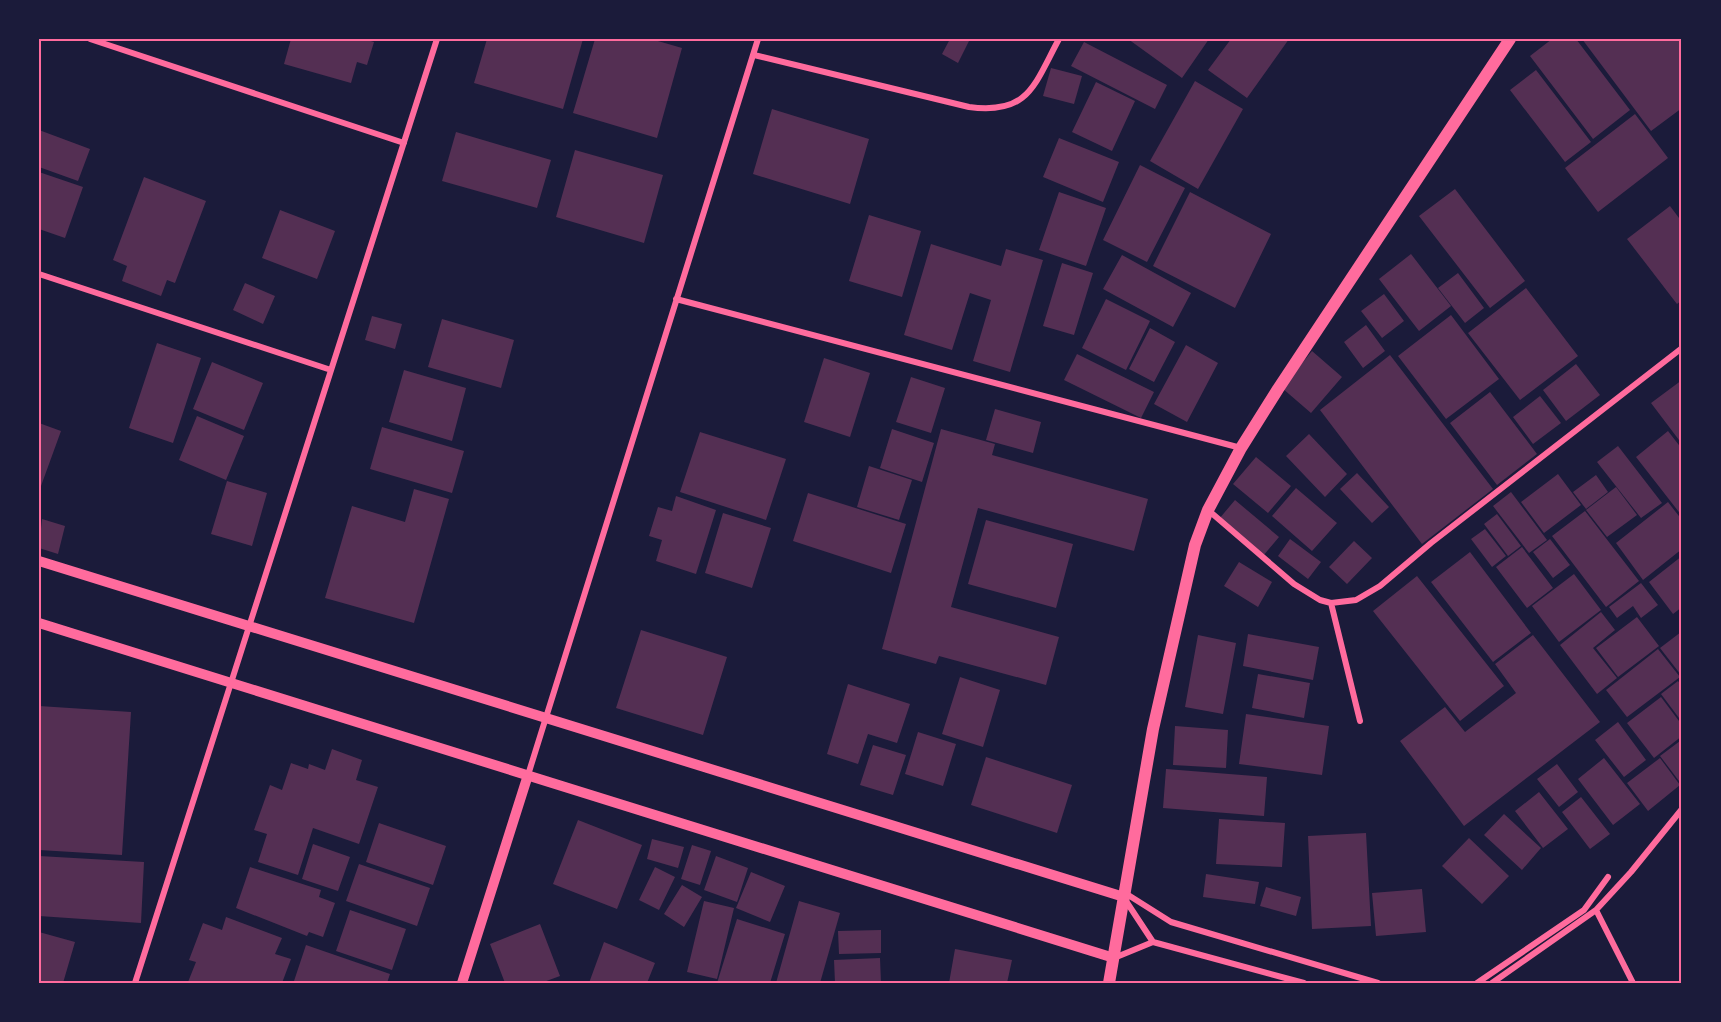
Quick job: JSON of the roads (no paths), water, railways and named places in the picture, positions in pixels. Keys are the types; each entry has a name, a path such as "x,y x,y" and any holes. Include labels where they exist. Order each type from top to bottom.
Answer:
{"main road":[{"path":"1109,983 1154,729 1195,545 1208,510 1241,448 1510,39"}],"street":[{"path":"90,39 404,142"},
{"path":"135,983 437,39"},
{"path":"462,983 758,39"},
{"path":"754,55 969,107 994,110 1016,104 1034,85 1059,39"},
{"path":"39,274 331,370"},
{"path":"676,299 1241,448"},
{"path":"1208,510 1294,584 1320,600 1331,603 1356,600 1380,586 1431,543 1682,348"},
{"path":"39,561 1124,895 1172,922 1377,983"},
{"path":"1331,603 1360,721"},
{"path":"39,623 1114,958 1153,942 1304,983"},
{"path":"1492,983 1596,910 1631,872 1682,809"},
{"path":"1477,983 1584,910 1608,877"},
{"path":"1124,895 1153,942"},
{"path":"1596,910 1633,983"}]}
